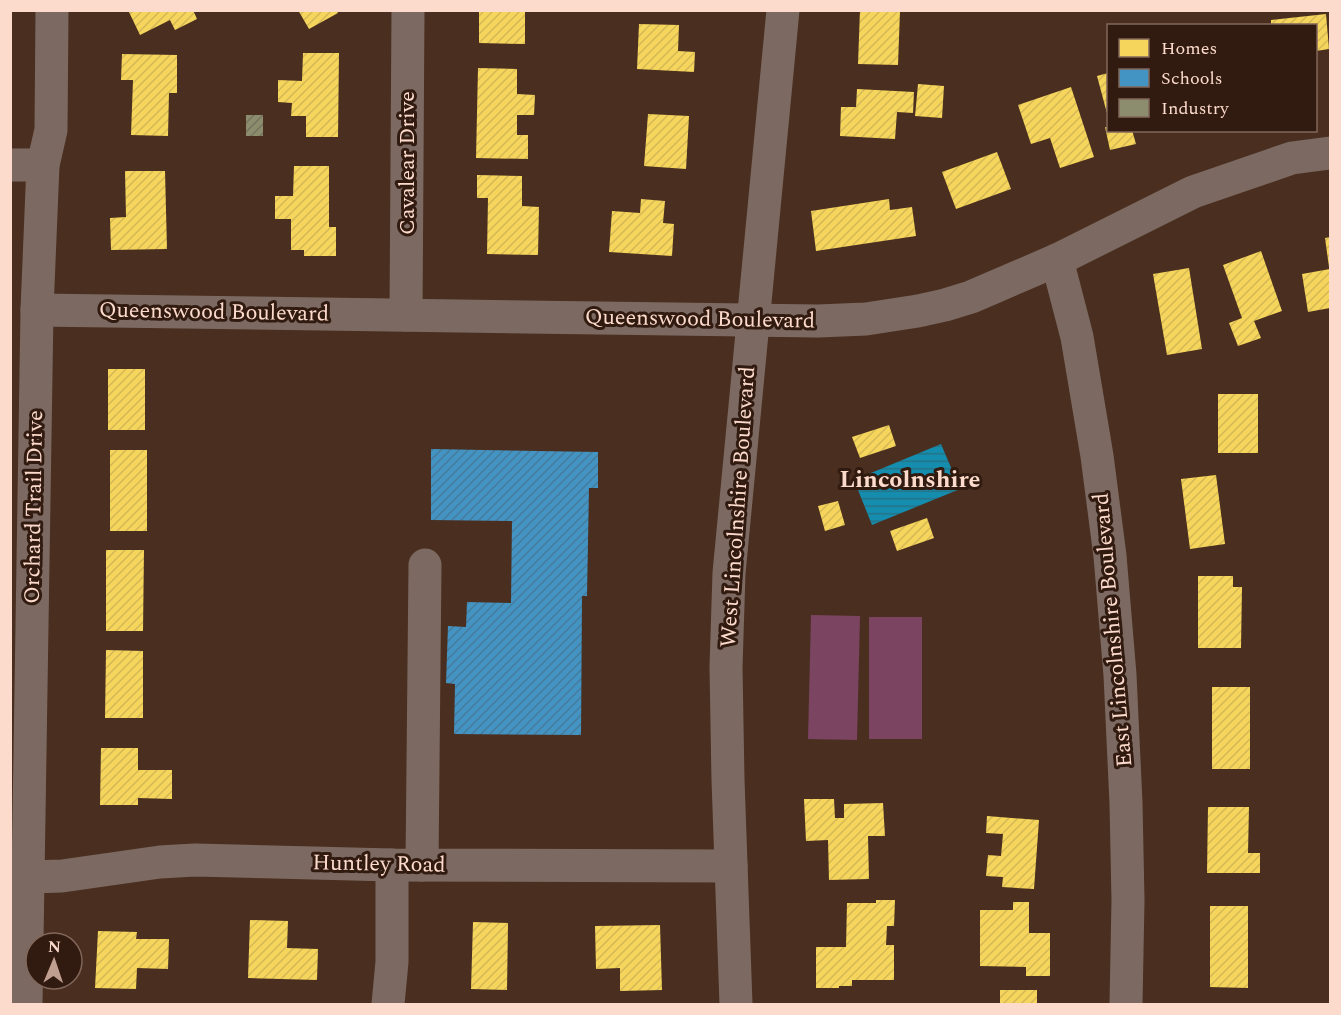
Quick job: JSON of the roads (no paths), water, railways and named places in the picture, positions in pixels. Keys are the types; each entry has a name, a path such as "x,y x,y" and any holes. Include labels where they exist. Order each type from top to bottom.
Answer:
{"street":[{"name":"Orchard Trail Drive","path":"26,1005 37,310 43,165 51,130 52,10"},
{"name":"Cavalear Drive","path":"406,315 408,10"},
{"name":"West Lincolnshire Boulevard","path":"736,1005 726,667 729,573 783,10"},
{"name":"Queenswood Boulevard","path":"37,310 818,321 866,319 918,311 971,297 1057,260 1193,192 1292,158 1330,153"},
{"path":"10,165 43,165"},
{"name":"East Lincolnshire Boulevard","path":"1057,260 1077,337 1097,456 1110,556 1120,675 1126,803 1128,900 1126,1005"},
{"path":"388,1005 392,962 407,865 425,565"},
{"name":"Huntley Road","path":"28,877 62,876 160,862 195,860 407,865 731,866"}],"water":[{"path":"941,444 960,489 872,525 854,480"}],"district":[{"name":"Lincolnshire","path":"910,480"}]}
